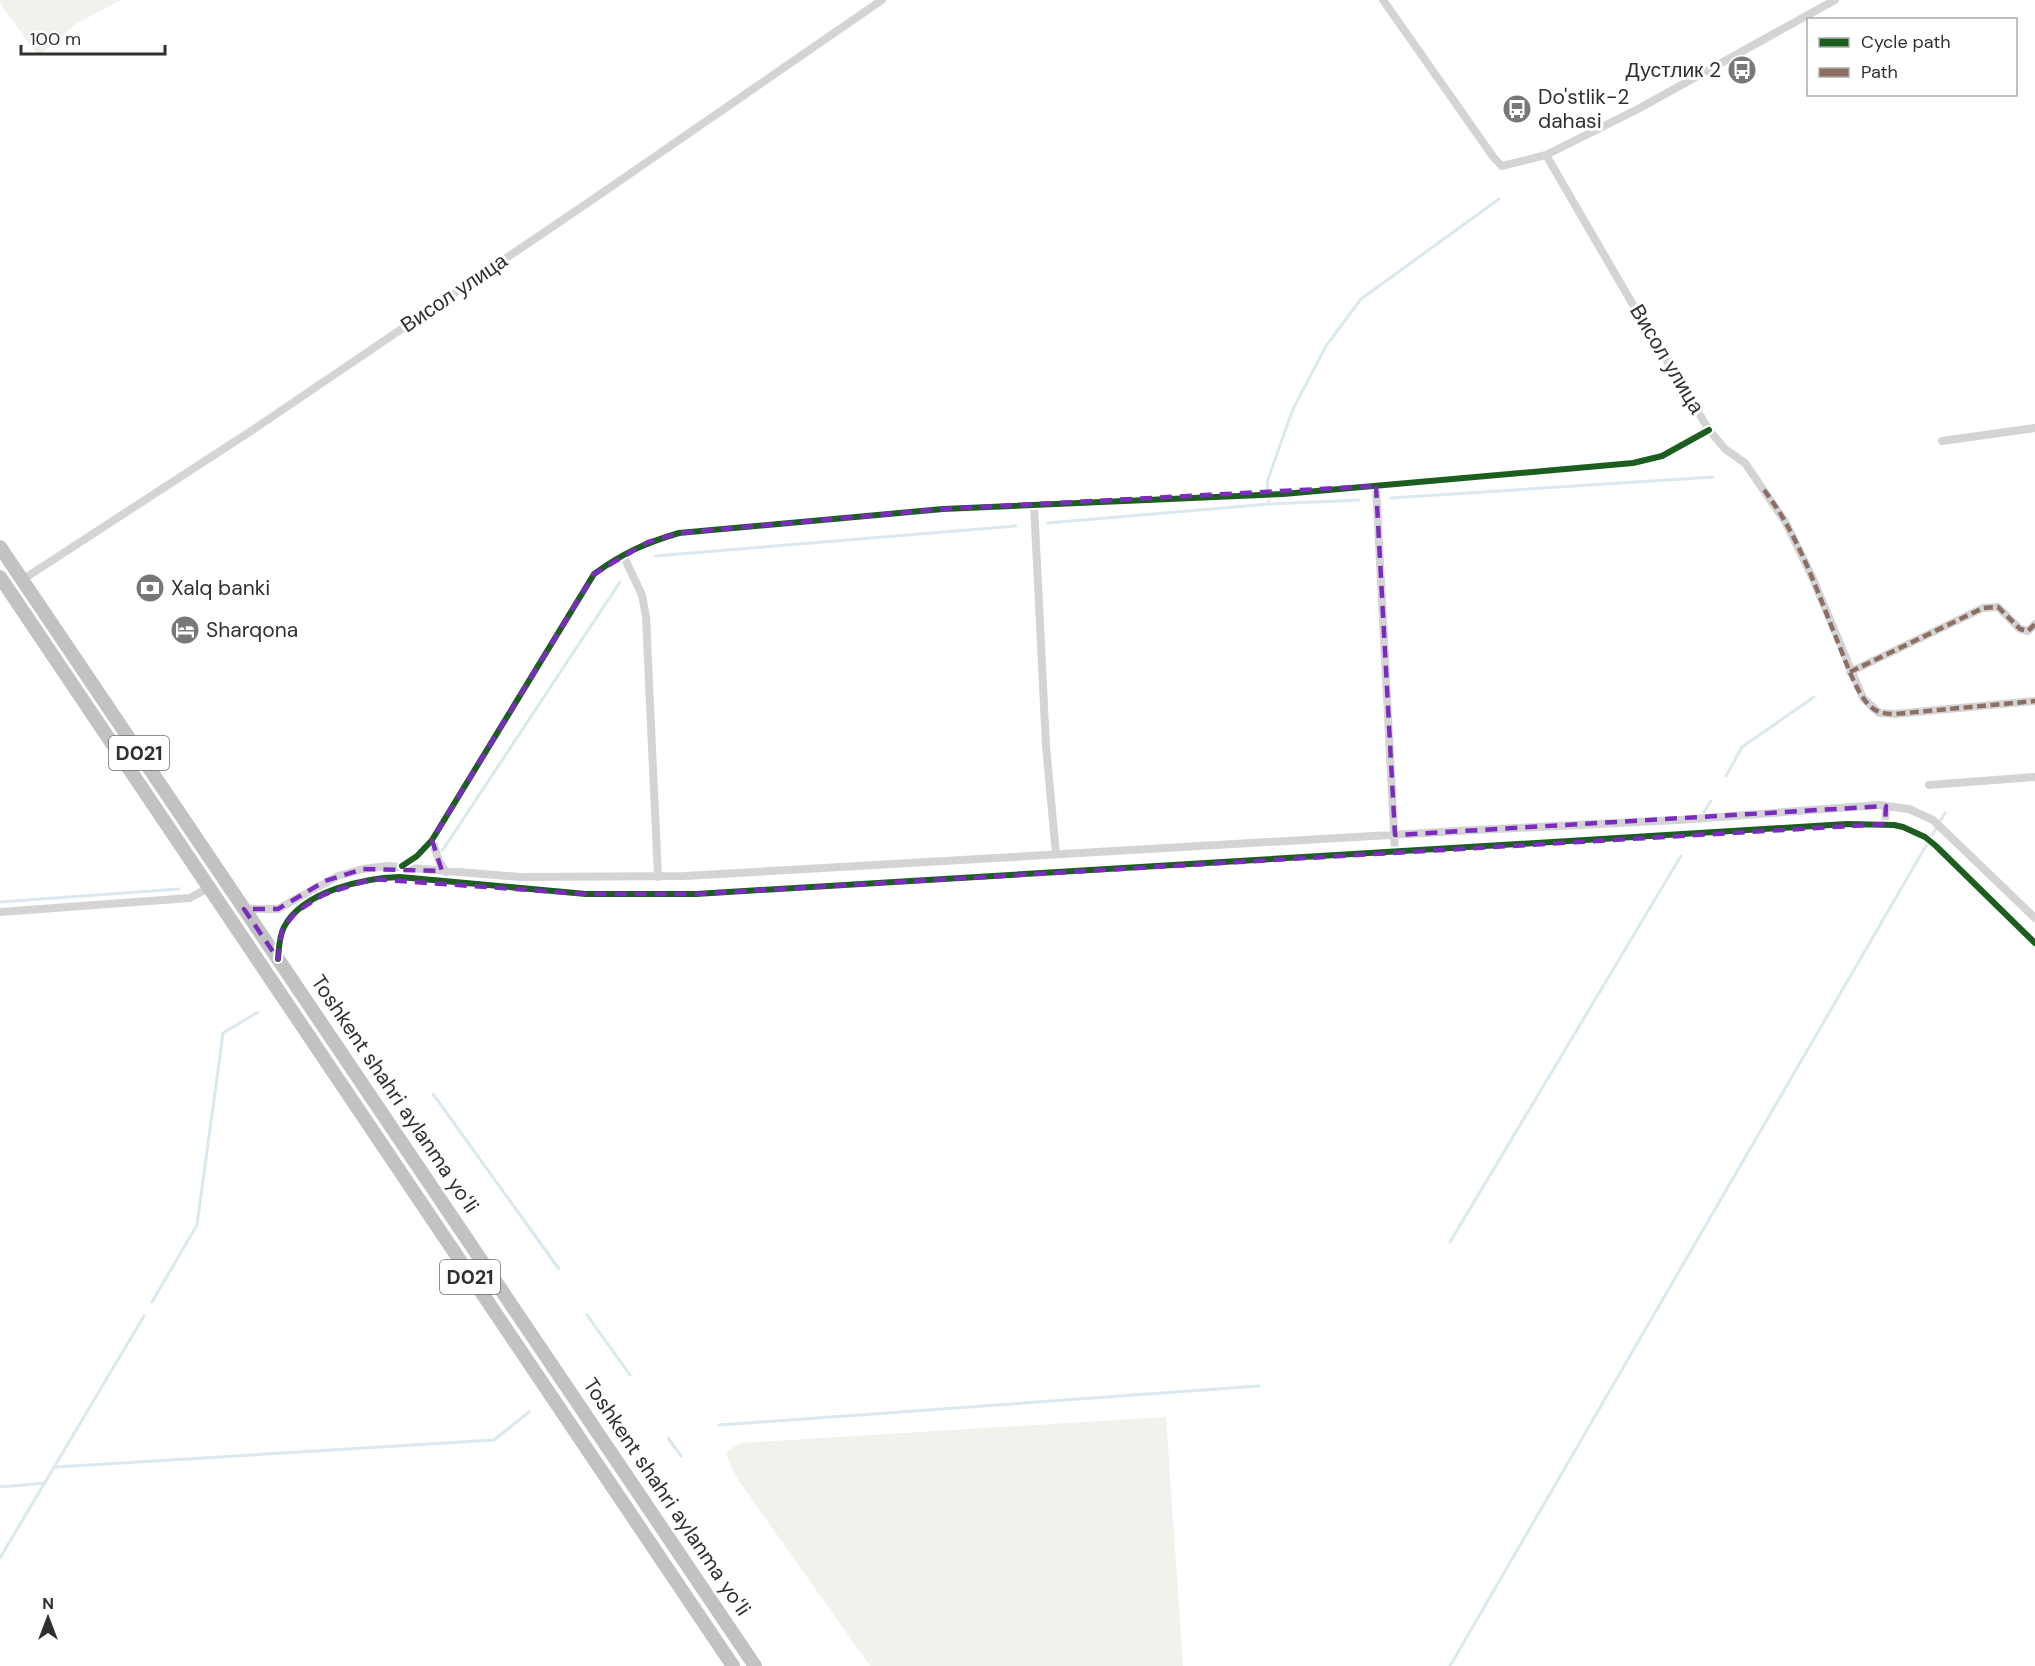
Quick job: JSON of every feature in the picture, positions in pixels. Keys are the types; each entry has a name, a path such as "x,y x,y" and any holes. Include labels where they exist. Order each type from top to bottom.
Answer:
{"highway":[{"name":"Toshkent shahri aylanma yoʻli","path":"0,547 755,1666"},
{"name":"Toshkent shahri aylanma yoʻli","path":"0,577 734,1666"},
{"path":"432,1220 442,1218 448,1209"}],"street":[{"name":"Висол улица","path":"22,580 326,381 882,0"},
{"path":"1383,0 1494,158 1502,166 1546,155 1638,109 1835,0"},
{"name":"Висол улица","path":"1546,155 1709,430 1725,449 1744,463 1786,523 1813,579 1850,672 1863,698 1879,713 1895,714 2035,701"},
{"path":"1942,441 2035,428"},
{"path":"402,866 417,856 432,840 594,574 648,542 679,533 944,509 1268,495 1648,461 1662,456 1709,430"},
{"path":"1376,486 1395,851"},
{"path":"1034,506 1045,723 1056,854"},
{"path":"623,555 642,595 645,617 658,877"},
{"path":"1850,672 1983,608 1998,607 2020,629 2028,631 2035,624"},
{"path":"1929,785 2035,777"},
{"path":"1885,824 1886,806"},
{"path":"244,909 278,909 338,876 374,867 402,866 446,872 560,878 658,877 1678,820 1886,806 1909,809 1933,820 2035,918"},
{"path":"278,959 282,930 296,912 329,892 371,879 400,877 586,894 650,895 1847,824 1885,824 1903,827 1924,837 1936,846 2035,944"},
{"path":"432,840 439,861 446,872"},
{"path":"912,864 913,881"},
{"path":"0,912 190,898 210,887"}],"highlighted area":[{"path":"1376,486 1395,835 1886,806 1885,824 696,894 586,894 371,879 323,895 296,912 282,930 278,959 244,909 278,909 325,881 363,869 442,871 432,840 594,574 648,542 679,533 943,509"}],"shaded area":[{"path":"0,0 121,0 76,24 38,56"},
{"path":"1166,1417 1183,1666 870,1666 734,1474 726,1453 740,1443"}],"waterway":[{"path":"1269,504 1267,482 1293,409 1326,346 1361,299 1499,199"},
{"path":"1391,498 1713,477"},
{"path":"1048,523 1269,504 1359,500"},
{"path":"655,556 1016,526"},
{"path":"442,851 620,582"},
{"path":"1726,776 1742,747 1814,697"},
{"path":"1704,812 1711,801"},
{"path":"1450,1666 1945,813"},
{"path":"1450,1242 1681,856"},
{"path":"0,902 179,889"},
{"path":"152,1302 197,1225 223,1033 258,1012"},
{"path":"433,1094 559,1269"},
{"path":"587,1315 630,1375"},
{"path":"0,1558 144,1316"},
{"path":"719,1425 1259,1386"},
{"path":"56,1467 494,1440 529,1412"},
{"path":"668,1438 681,1456"},
{"path":"0,1487 45,1483"}],"marked path":[{"path":"1764,490 1797,543 1852,678 1870,706 1881,712 1895,714 2035,701"},
{"path":"1850,672 1983,608 1998,607 2020,629 2028,631 2035,624"}],"cycle path":[{"path":"402,866 417,856 432,840 594,574 625,554 667,537 679,533 943,509 1283,494 1633,463 1662,456 1709,430"},
{"path":"278,959 284,927 305,904 336,889 385,878 400,877 586,894 696,894 1847,824 1894,825 1925,837 2035,943"}],"place":[{"name":"Дустлик 2","path":"1742,70"},
{"name":"Do'stlik-2 dahasi","path":"1517,109"},
{"name":"Xalq banki","path":"150,588"},
{"name":"Sharqona","path":"185,630"}]}
